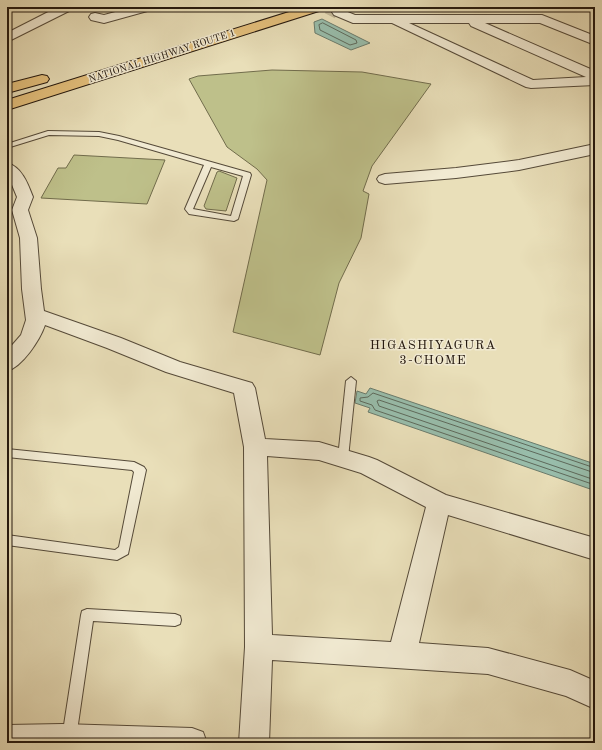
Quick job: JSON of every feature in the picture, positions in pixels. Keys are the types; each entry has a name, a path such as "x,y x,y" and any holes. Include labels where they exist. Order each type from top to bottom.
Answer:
{"highway":[{"name":"NATIONAL HIGHWAY ROUTE 1","path":"127,54 284,7"},
{"name":"NATIONAL HIGHWAY ROUTE 1","path":"7,105 318,7"},
{"path":"7,89 52,76"}],"street":[{"path":"37,7 62,10"},
{"path":"95,17 104,19 147,7"},
{"path":"10,34 62,10"},
{"path":"338,12 353,18 467,20 542,19 595,41"},
{"path":"390,19 531,84 595,81"},
{"path":"467,20 595,76"},
{"path":"385,179 456,173 519,165 595,149"},
{"path":"7,168 17,178 25,197 20,210 27,225 29,238 31,285 36,324 25,343 7,364"},
{"path":"34,314 114,343 173,367 244,388 255,447 259,647 254,743"},
{"path":"255,447 319,451 343,458 369,466 439,502 595,549"},
{"path":"402,655 439,502"},
{"path":"259,647 488,661 570,684 595,695"},
{"path":"7,740 192,743"}],"lane":[{"path":"7,146 48,133 99,134 119,138 209,163 247,175 234,219 192,212 189,209 209,163"},
{"path":"343,458 351,381"},
{"path":"7,453 134,466 140,470 124,550 117,555 7,540"},
{"path":"64,741 87,615 175,620"}],"green space":[{"path":"272,70 362,72 431,84 372,166 363,191 369,194 361,238 339,283 320,355 233,332 267,180 257,169 227,147 189,79 198,76"},
{"path":"74,155 165,160 147,204 41,198 58,168 66,168"},
{"path":"219,171 237,178 226,211 206,209 204,206 217,172"}],"water":[{"path":"322,19 370,43 351,50 315,33 314,22"},
{"path":"370,388 595,464 595,483 593,490 368,412 370,408 355,403 357,391 366,394"}],"tunnel":[{"path":"328,7 338,12"}],"district":[{"name":"HIGASHIYAGURA 3-CHOME","path":"433,352"}]}
